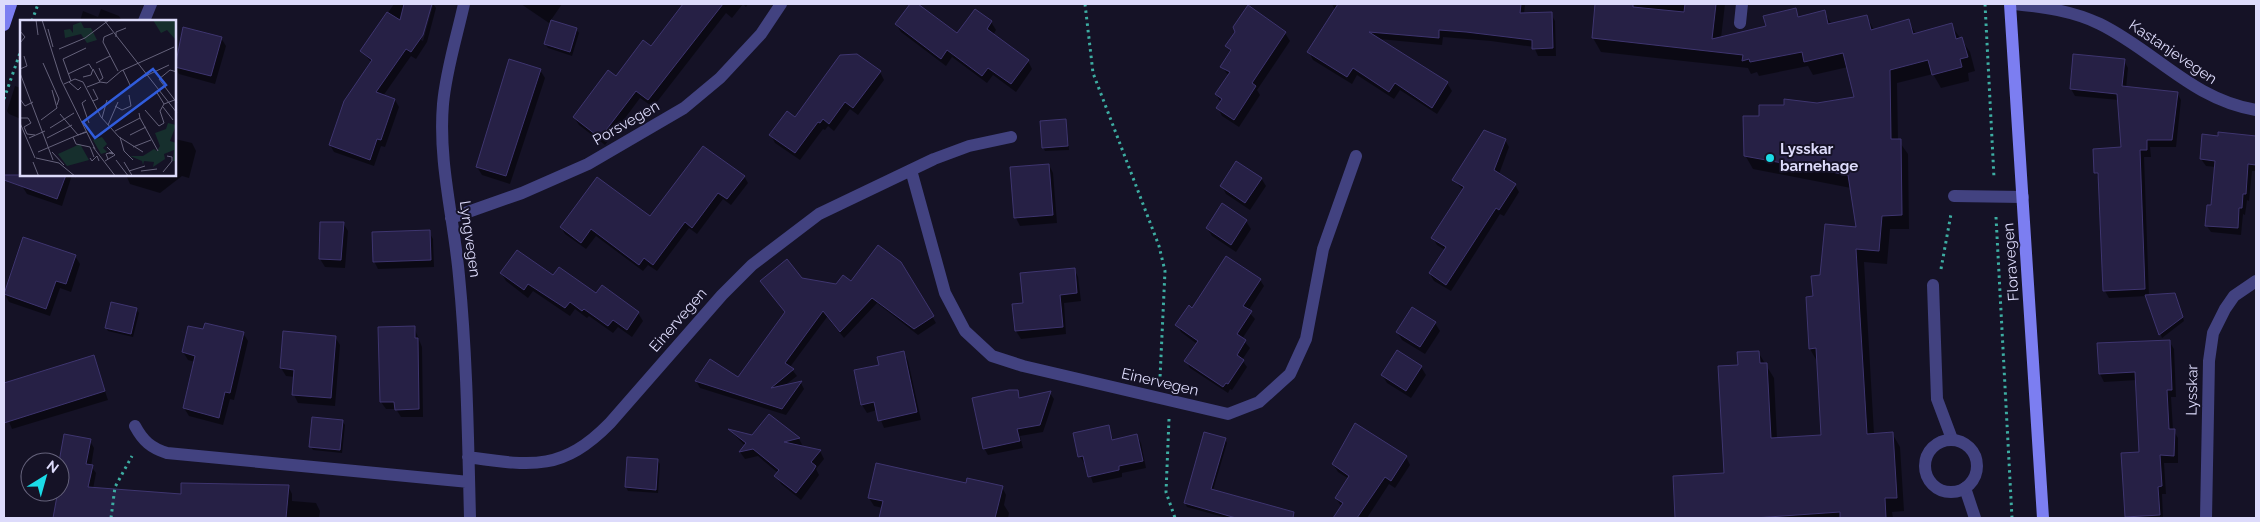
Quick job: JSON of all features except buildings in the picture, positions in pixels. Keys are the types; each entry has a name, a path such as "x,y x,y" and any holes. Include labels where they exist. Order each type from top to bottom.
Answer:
{"street":[{"path":"4,11 9,4"},
{"path":"4,25 9,4"},
{"path":"144,20 151,4"},
{"name":"Lyngvegen","path":"464,4 443,103 444,170 464,329 470,518"},
{"name":"Porsvegen","path":"451,218 522,193 588,164 684,108 720,78 761,34 781,4"},
{"path":"1740,23 1742,4"},
{"name":"Floravegen","path":"2010,4 2043,518"},
{"name":"Kastanjevegen","path":"2014,4 2070,13 2100,24 2216,100 2256,110"},
{"name":"Einervegen","path":"468,457 534,464 556,460 575,452 593,440 610,423 722,295 752,265 819,214 911,170 969,146 1011,137"},
{"name":"Einervegen","path":"911,170 945,293 965,331 992,356 1023,366 1228,414 1259,402 1290,374 1306,338 1323,249 1356,156"},
{"path":"1954,196 2023,197"},
{"name":"Lysskar","path":"2206,518 2209,361 2213,333 2234,296 2256,281"},
{"path":"1934,286 1937,399 1952,439"},
{"path":"135,426 142,438 152,448 167,453 469,482"},
{"path":"1952,439 1968,445 1977,459 1976,475 1966,488 1950,493 1934,487 1925,473 1926,456 1936,443 1952,439"},
{"path":"1966,488 1976,518"}],"path":[{"path":"32,20 38,4"},
{"path":"1085,4 1093,73 1159,246 1165,271 1164,400 1166,492 1175,518"},
{"path":"1986,4 2012,518"},
{"path":"4,98 20,53"},
{"path":"1934,286 1944,264 1954,196"},
{"path":"111,518 115,487 142,438"}],"place":[{"name":"Lysskar barnehage","path":"1770,158"}]}
